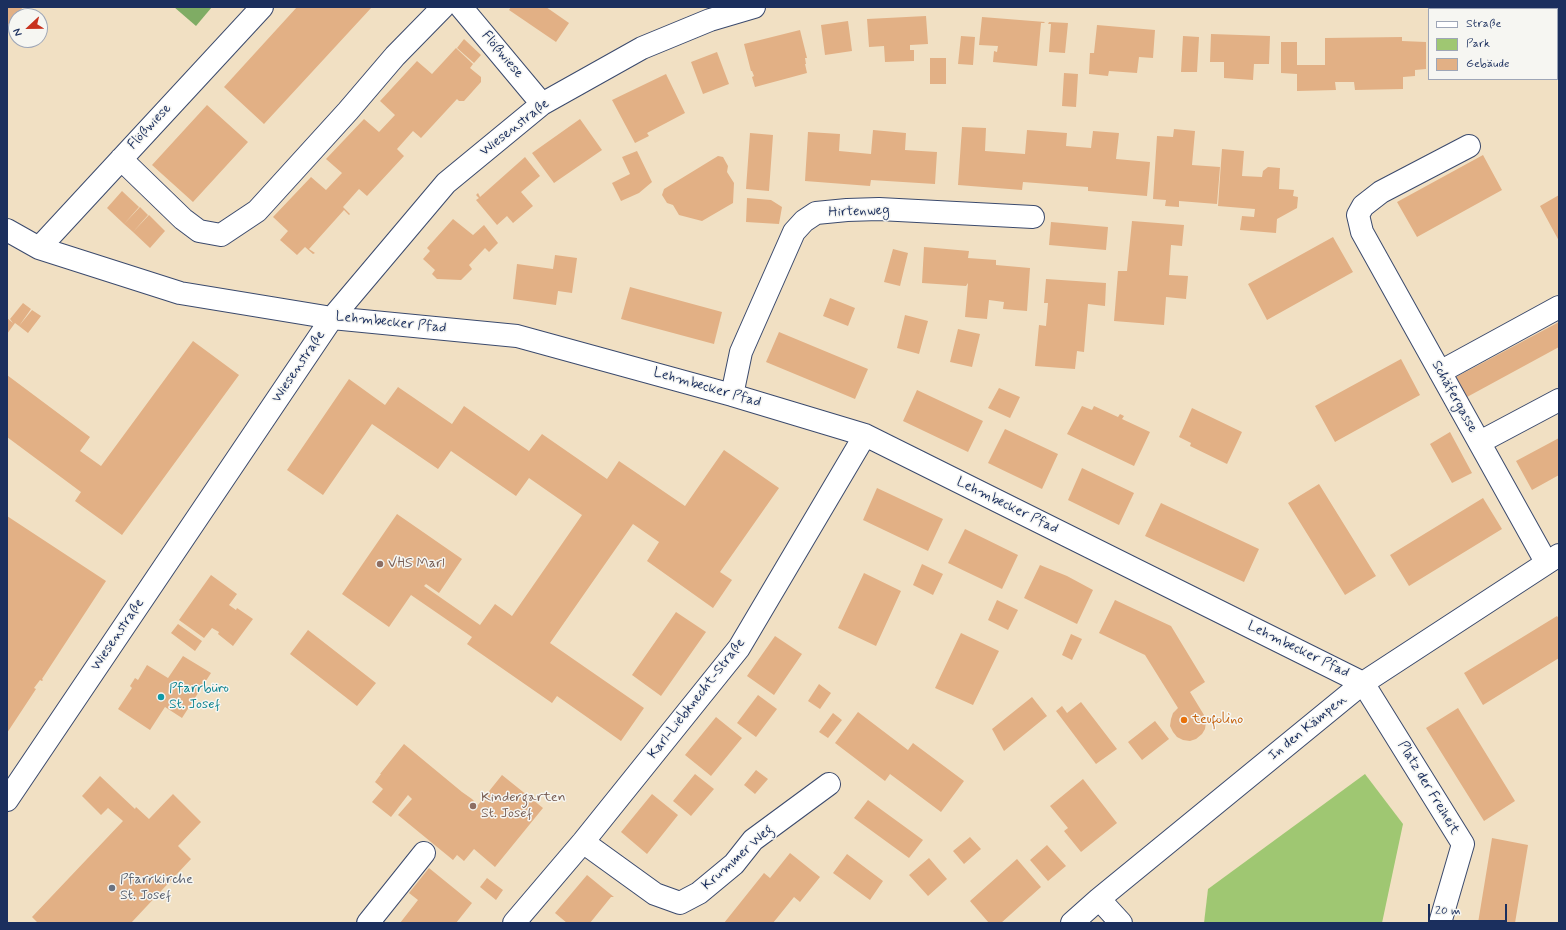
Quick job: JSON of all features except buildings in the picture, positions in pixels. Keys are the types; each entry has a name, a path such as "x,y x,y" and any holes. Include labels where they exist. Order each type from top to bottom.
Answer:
{"street":[{"name":"Flößwiese","path":"39,248 262,7"},
{"path":"121,159 183,219 199,231 221,235 257,211 348,111 395,56 443,7"},
{"name":"Flößwiese","path":"461,7 542,104"},
{"name":"Wiesenstraße","path":"7,800 332,318 446,183 542,104 642,48 710,20 754,7"},
{"name":"Schäfergasse","path":"1469,146 1381,192 1363,206 1358,215 1362,232 1440,372 1480,442 1552,558"},
{"name":"Hirtenweg","path":"732,395 741,352 794,232 804,221 816,213 847,210 879,210 1033,217"},
{"name":"Lehmbecker Pfad","path":"7,230 39,248 180,293 332,318 517,336 732,395 865,435 1364,683"},
{"path":"1440,372 1559,307"},
{"path":"1480,442 1559,400"},
{"name":"Karl-Liebknecht-Straße","path":"514,923 583,842 739,648 865,435"},
{"name":"In den Kämpen","path":"1072,923 1099,899 1364,683 1552,558"},
{"name":"Platz der Freiheit","path":"1364,683 1463,844 1440,923"},
{"name":"Krummer Weg","path":"583,842 655,894 680,903 699,892 734,864 753,840 829,784"},
{"path":"368,923 424,853"},
{"path":"1099,899 1121,923"}],"green space":[{"path":"174,7 212,7 196,26"},
{"path":"1365,774 1403,824 1382,923 1204,923 1208,889"}],"place":[{"name":"VHS Marl","path":"380,564"},
{"name":"Pfarrbüro St. Josef","path":"161,697"},
{"name":"teufolino","path":"1184,720"},
{"name":"Kindergarten St. Josef","path":"473,806"},
{"name":"Pfarrkirche St. Josef","path":"112,888"}]}
